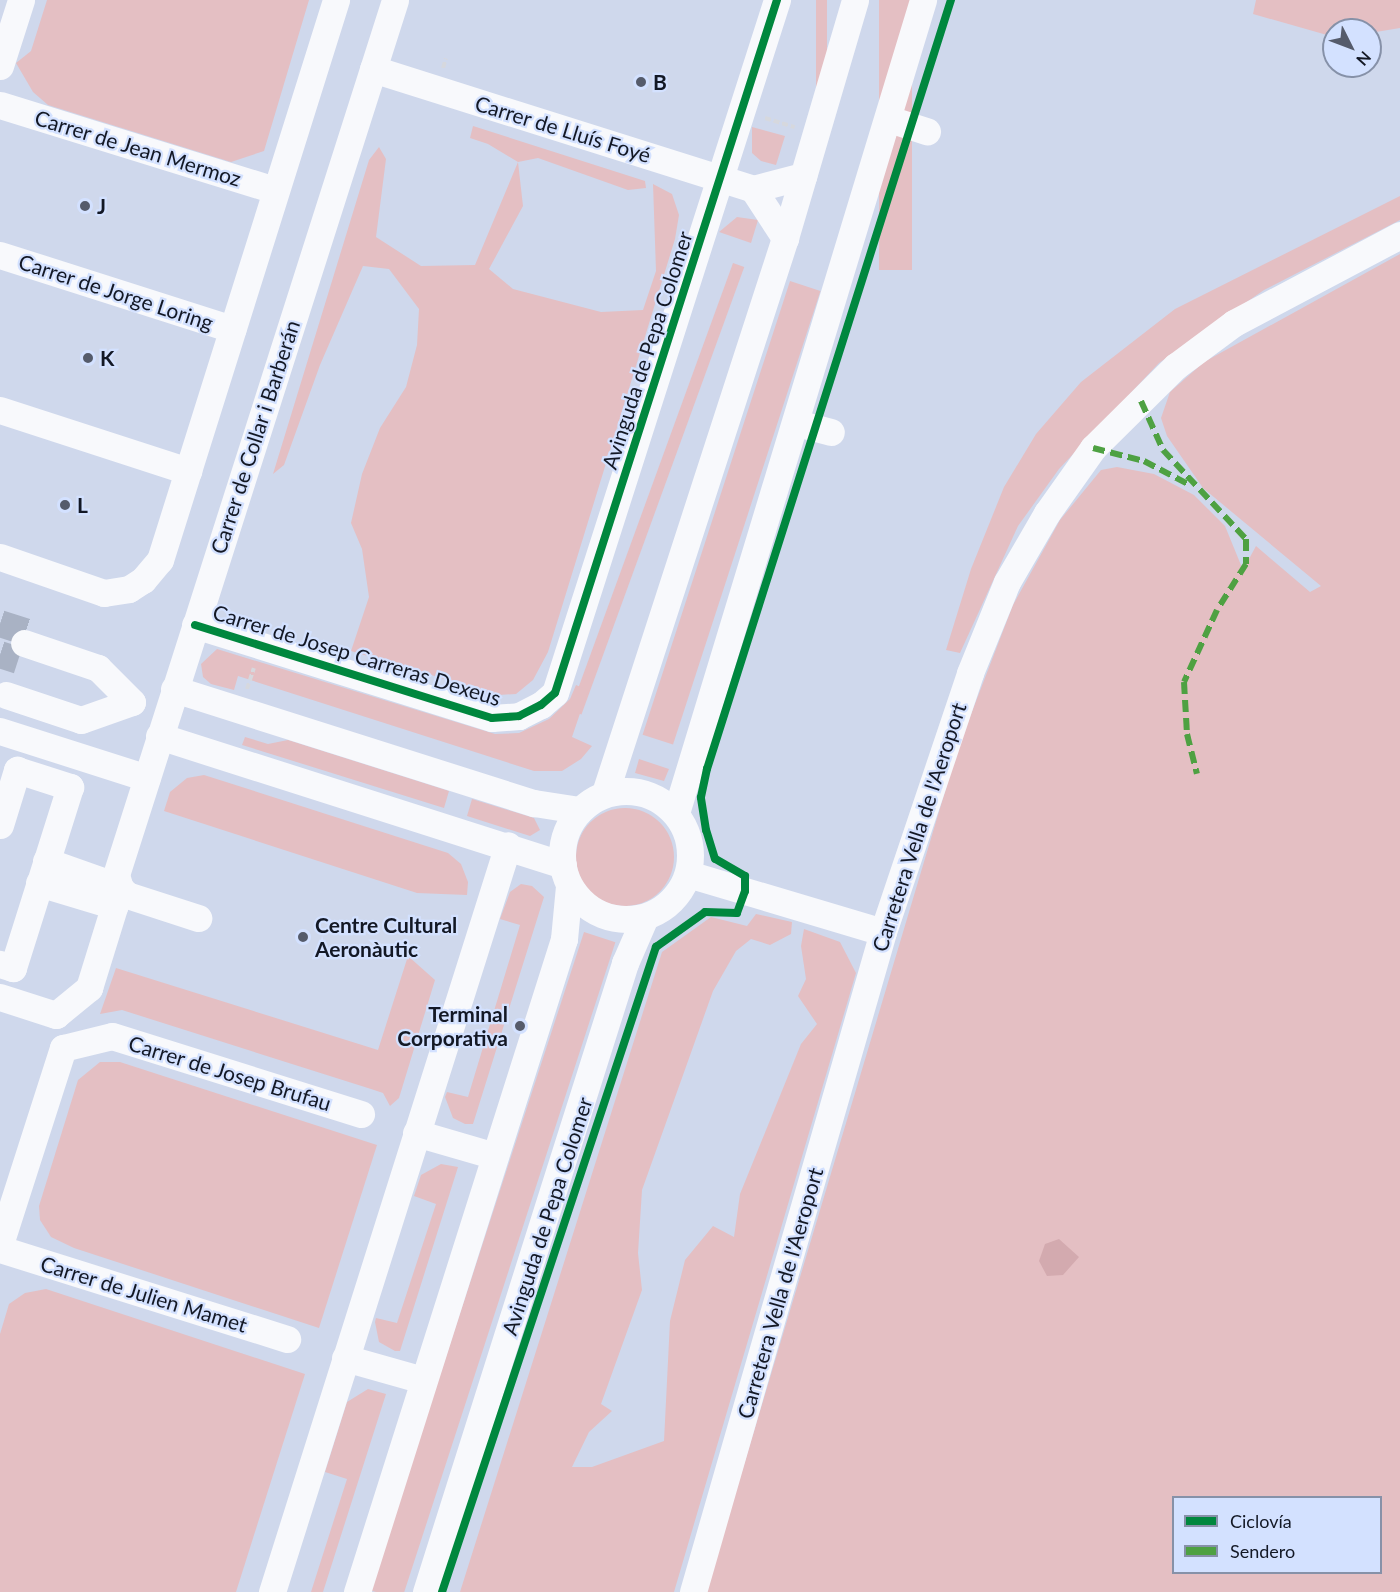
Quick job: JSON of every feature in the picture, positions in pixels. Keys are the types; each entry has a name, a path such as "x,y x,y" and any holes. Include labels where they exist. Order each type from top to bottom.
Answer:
{"street":[{"path":"0,66 21,0"},
{"path":"0,557 104,593 129,589 143,580 160,560 336,0"},
{"name":"Carrer de Collar i Barberán","path":"0,997 56,1015 89,988 167,713 395,0"},
{"path":"605,793 785,237 855,0"},
{"path":"676,813 797,423 923,0"},
{"name":"Avinguda de Pepa Colomer","path":"541,705 555,693 563,671 720,179 772,1"},
{"name":"Carrer de Lluís Foyé","path":"373,69 753,189"},
{"name":"Carrer de Jean Mermoz","path":"0,105 275,190"},
{"path":"889,119 927,131"},
{"path":"785,237 753,189 803,176"},
{"name":"Carretera Vella de l'Aeroport","path":"693,1592 883,932 970,673 1007,582 1047,513 1093,448 1176,366 1234,323 1400,235"},
{"name":"Carrer de Jorge Loring","path":"0,255 232,328"},
{"path":"0,410 188,471"},
{"path":"797,423 831,432"},
{"name":"Carrer de Josep Carreras Dexeus","path":"195,625 492,718 519,716 541,705"},
{"path":"132,702 92,687 17,662 132,702 167,713 534,803 579,810"},
{"path":"167,713 508,845 566,876 580,901 604,916 624,920 645,917 672,900 688,874 691,850 684,825 676,813 658,798 637,791 605,793 579,810 564,834 566,876 564,939 357,1592"},
{"path":"0,731 147,778"},
{"path":"0,825 17,770 70,786 13,968 0,964"},
{"path":"272,1592 508,845"},
{"path":"43,872 108,883 127,895 198,918"},
{"path":"688,874 883,932"},
{"name":"Avinguda de Pepa Colomer","path":"426,1592 625,963 645,917"},
{"name":"Carrer de Josep Brufau","path":"0,1244 63,1048 112,1036 361,1114"},
{"path":"416,1133 495,1155"},
{"name":"Carrer de Julien Mamet","path":"0,1249 287,1339"},
{"path":"345,1358 423,1380"}],"shaded area":[{"path":"47,0 309,0 264,151 231,162 48,105 33,92 16,63 31,51"},
{"path":"816,0 827,0 827,115 816,115"},
{"path":"879,0 912,0 912,270 879,270"},
{"path":"1256,0 1400,0 1400,28 1382,31 1382,18 1322,18 1322,34 1253,14"},
{"path":"473,126 645,181 646,188 628,190 538,158 518,162 488,144 470,138"},
{"path":"752,127 785,136 776,165 761,161 752,153"},
{"path":"379,147 386,159 376,237 421,266 475,265 518,162 523,206 489,269 513,289 601,312 643,310 656,271 653,184 672,194 679,215 675,239 548,652 533,680 516,694 498,695 351,651 369,597 362,549 351,523 362,474 380,428 406,387 417,345 419,309 389,269 363,266 320,365 284,465 273,474 369,160"},
{"path":"1400,196 1400,220 1264,290 1159,363 1059,469 1018,526 960,653 946,650 971,569 1004,487 1036,434 1081,382 1175,309"},
{"path":"737,217 758,220 751,243 719,232"},
{"path":"1400,254 1400,1592 706,1592 958,748 1013,605 1060,520 1101,470 1117,467 1154,474 1194,495 1225,526 1243,570 1256,546 1310,592 1321,586 1203,488 1167,436 1161,418 1170,392 1204,362"},
{"path":"733,263 744,267 581,714 570,710"},
{"path":"790,281 820,291 673,745 643,735"},
{"path":"217,649 495,734 519,733 549,719 570,699 576,685 588,690 572,737 592,746 581,759 562,771 534,771 238,676 234,690 211,684 203,677 201,664"},
{"path":"245,737 268,744 288,740 449,791 444,808 242,745"},
{"path":"639,759 669,769 664,781 635,773"},
{"path":"204,775 448,853 461,864 468,882 467,895 417,893 164,811 170,792 187,778"},
{"path":"472,799 534,818 540,830 530,836 467,816"},
{"path":"625,808 644,812 660,822 670,838 674,857 670,876 660,892 644,902 625,906 606,902 590,892 580,876 576,857 580,838 590,822 606,812"},
{"path":"521,884 532,886 544,897 473,1124 465,1124 453,1118 445,1097 447,1092 468,1097 520,925 500,919 510,892"},
{"path":"756,914 792,922 791,934 770,945 751,939 736,951 713,991 642,1190 638,1253 642,1290 601,1404 612,1411 589,1432 572,1467 592,1467 664,1441 670,1321 685,1260 713,1226 734,1237 740,1194 801,1044 817,1024 798,996 806,979 801,946 804,929 840,942 856,973 674,1592 460,1592 662,952 711,917 747,926"},
{"path":"584,932 615,942 404,1592 370,1590"},
{"path":"408,956 435,980 399,1098 390,1106 383,1093 122,1010 100,1014 116,968 378,1050"},
{"path":"100,1062 120,1062 377,1145 319,1328 74,1248 51,1237 40,1220 39,1206 78,1080"},
{"path":"441,1164 458,1167 400,1351 395,1351 379,1342 375,1322 376,1318 397,1323 436,1204 414,1196 421,1175"},
{"path":"1059,1239 1079,1257 1063,1275 1047,1276 1039,1261 1045,1244"},
{"path":"46,1289 305,1374 236,1592 0,1592 0,1334 9,1304 25,1293"},
{"path":"368,1389 386,1394 323,1592 311,1592 347,1479 325,1472 347,1402"}],"tunnel":[{"path":"0,623 27,632"},
{"path":"0,654 18,660"}],"marked path":[{"path":"1141,401 1163,450 1246,539 1246,564 1217,610 1184,682 1187,734 1197,774"},
{"path":"1093,448 1144,461 1190,485"}],"cycle path":[{"path":"195,625 492,718 519,716 541,705 555,693 777,0"},
{"path":"442,1592 656,947 705,912 737,913 745,891 745,876 715,859 706,830 701,797 707,769 951,0"}],"place":[{"name":"B","path":"641,82"},
{"name":"J","path":"85,206"},
{"name":"K","path":"88,358"},
{"name":"L","path":"65,505"},
{"name":"Centre Cultural Aeronàutic","path":"303,937"},
{"name":"Terminal Corporativa","path":"520,1026"}]}
